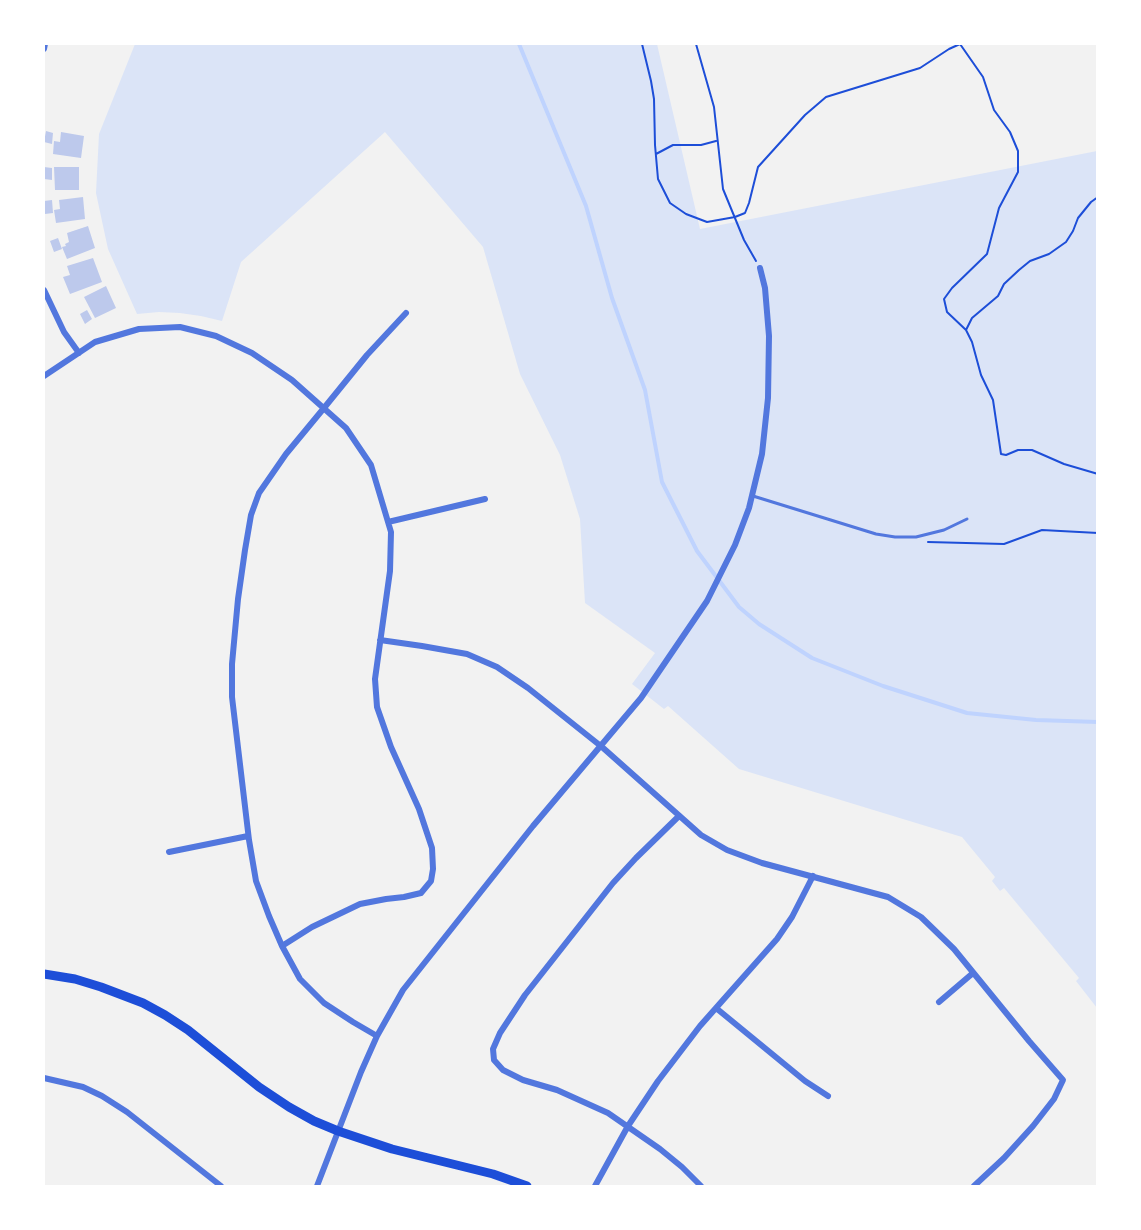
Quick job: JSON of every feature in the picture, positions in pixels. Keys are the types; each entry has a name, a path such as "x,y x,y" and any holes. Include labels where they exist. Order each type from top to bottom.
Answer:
{"main road":[{"path":"44,974 75,979 143,1003 188,1030 259,1088 314,1121 392,1149 493,1174 527,1186"}],"street":[{"path":"44,49 45,44"},
{"path":"317,1186 361,1072 377,1036 403,990 533,826 641,698 707,601 735,545 750,508 762,454 768,398 770,336 765,288 760,268"},
{"path":"44,290 64,332 79,353"},
{"path":"377,1036 324,1003 300,979 268,916 256,881 248,836 232,697 232,664 238,599 251,515 259,493 286,454 367,355 406,313"},
{"path":"44,376 95,342 139,328 180,327 216,336 252,353 292,380 346,428 370,465 391,532 390,571 375,679 377,707 391,747 419,809 432,848 431,881 421,893 360,904 312,927 282,946"},
{"path":"388,522 485,499"},
{"path":"380,640 467,654 497,667 528,688 602,747 701,835 727,850 762,863 880,894 902,904 921,917 954,949 1064,1080 1054,1099 1033,1126 974,1186"},
{"path":"679,816 613,883 546,967 500,1033 494,1049 494,1060 503,1070 523,1080 557,1090 608,1113 675,1161 701,1186"},
{"path":"169,852 248,836"},
{"path":"595,1186 628,1126 658,1081 700,1026 777,939 792,917 813,876"},
{"path":"939,1002 973,973"},
{"path":"716,1008 805,1081 828,1096"},
{"path":"44,1078 83,1087 119,1106 221,1186"}],"lane":[{"path":"752,496 876,534 895,537 916,537 944,530 967,519"}],"path":[{"path":"642,44 654,99 658,179 670,203 686,214 707,222 745,213 758,167 805,115 826,97 920,68 960,44 983,77 994,110 1010,132 1018,151 1018,172 999,208 987,254 952,288 944,299 946,312 966,330 972,342 981,375 993,400 1001,454 1032,450 1064,464 1098,474"},
{"path":"696,44 714,107 723,189 744,240 760,268"},
{"path":"656,154 673,145 701,145 718,141"},
{"path":"966,330 972,318 998,296 1004,284 1019,270 1030,261 1049,254 1066,242 1078,218 1098,196"},
{"path":"922,542 1004,544 1042,530 1098,533"}],"shaded area":[{"path":"135,44 657,44 700,229 1097,151 1097,1008 1076,981 1079,978 1004,888 1000,891 992,881 995,877 962,837 739,769 668,706 664,709 632,684 655,653 585,603 580,519 560,455 520,374 483,247 385,132 241,262 222,321 180,313 137,314 108,249 96,193 99,134"}],"building":[{"path":"46,131 53,133 52,144 44,142"},
{"path":"61,132 84,136 81,158 53,154 54,141 60,142"},
{"path":"44,167 52,168 52,180 44,179"},
{"path":"54,167 79,167 79,190 55,190"},
{"path":"83,197 85,219 56,223 54,210 60,209 59,200"},
{"path":"52,200 53,213 45,214 44,201"},
{"path":"88,226 95,248 67,259 62,247 69,242 67,233"},
{"path":"58,238 62,249 54,252 50,241"},
{"path":"93,258 102,282 70,294 63,277 70,275 67,266"},
{"path":"106,286 116,308 95,318 84,297"},
{"path":"87,310 92,319 85,324 80,314"}],"waterway":[{"path":"519,44 586,206 612,298 645,390 662,482 697,551 739,607 759,624 812,658 883,686 967,713 1036,720 1098,722"}]}
